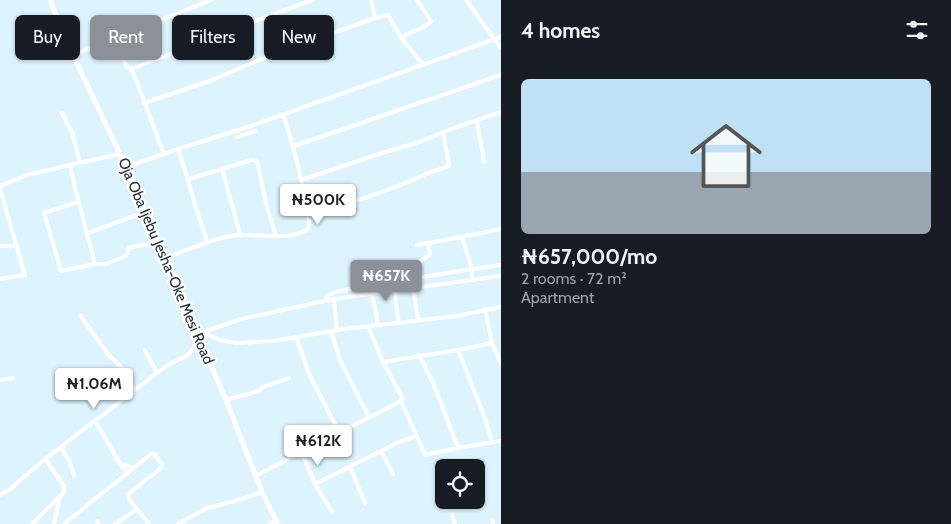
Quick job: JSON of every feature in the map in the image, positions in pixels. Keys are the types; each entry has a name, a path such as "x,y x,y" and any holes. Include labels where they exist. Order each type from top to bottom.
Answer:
{"main road":[{"name":"Oja Oba Ijebu Jesha-Oke Mesi Road","path":"50,0 56,15"},
{"name":"Oja Oba Ijebu Jesha-Oke Mesi Road","path":"75,60 200,332 200,339 257,474 262,492 277,522"}],"street":[{"path":"162,19 211,0"},
{"path":"292,0 294,7"},
{"path":"131,69 312,0"},
{"path":"371,0 375,18"},
{"path":"402,39 406,34 426,26 431,21 418,0"},
{"path":"466,0 501,48"},
{"path":"144,103 210,81 259,60 388,15 402,39 424,64"},
{"path":"126,168 254,125 501,37"},
{"path":"124,60 126,66 131,69 164,154"},
{"path":"294,146 501,75"},
{"path":"301,180 420,142 501,112"},
{"path":"62,113 73,135 80,163"},
{"path":"165,258 240,234 276,236 306,231 309,227 308,214 294,146 283,114"},
{"path":"478,121 484,162"},
{"path":"254,125 256,131"},
{"path":"236,137 262,128"},
{"path":"308,214 362,200 447,167 449,165 443,132"},
{"path":"178,149 189,179 196,211 208,243"},
{"path":"0,279 25,275 0,188 27,175 120,154"},
{"path":"189,179 251,160 257,161 267,208 276,236"},
{"path":"70,165 95,264"},
{"path":"222,169 240,234"},
{"path":"78,202 44,213 61,271 95,264 106,264 126,256 129,248 158,242"},
{"path":"88,234 145,212"},
{"path":"418,245 501,229"},
{"path":"462,237 472,269 472,280"},
{"path":"416,278 416,263 430,254 428,243"},
{"path":"0,246 17,246"},
{"path":"324,301 328,295 333,293 501,265"},
{"path":"200,332 240,319 334,299 501,276"},
{"path":"397,282 395,291 399,323"},
{"path":"370,286 377,325"},
{"path":"410,289 414,293 418,320"},
{"path":"334,299 337,330"},
{"path":"200,332 220,340 237,343 274,340 337,330 457,316 501,307"},
{"path":"485,309 492,343 501,364"},
{"path":"80,315 107,353 121,367 135,390"},
{"path":"368,326 383,362 402,397 401,400 424,454 427,456 458,448 501,441"},
{"path":"330,331 337,354 369,417"},
{"path":"296,337 310,376 339,432"},
{"path":"0,495 157,373 188,355 200,339"},
{"path":"383,362 492,343"},
{"path":"145,350 157,373"},
{"path":"458,350 485,418 492,443"},
{"path":"419,355 434,386 458,448"},
{"path":"0,380 13,378"},
{"path":"226,400 259,392 263,387 289,378"},
{"path":"257,474 401,400"},
{"path":"95,421 106,437 112,452 128,474"},
{"path":"315,484 416,436"},
{"path":"61,447 74,475"},
{"path":"381,451 393,474"},
{"path":"301,452 315,484 332,512"},
{"path":"64,524 151,454 157,456 162,464 161,468 128,494 136,510 149,524"},
{"path":"32,524 64,492 64,486 46,460"},
{"path":"120,464 133,469"},
{"path":"350,467 364,503"},
{"path":"178,524 207,508 262,492"},
{"path":"54,524 60,496"},
{"path":"115,524 136,510"},
{"path":"452,514 455,524"},
{"path":"270,524 277,522"}]}
